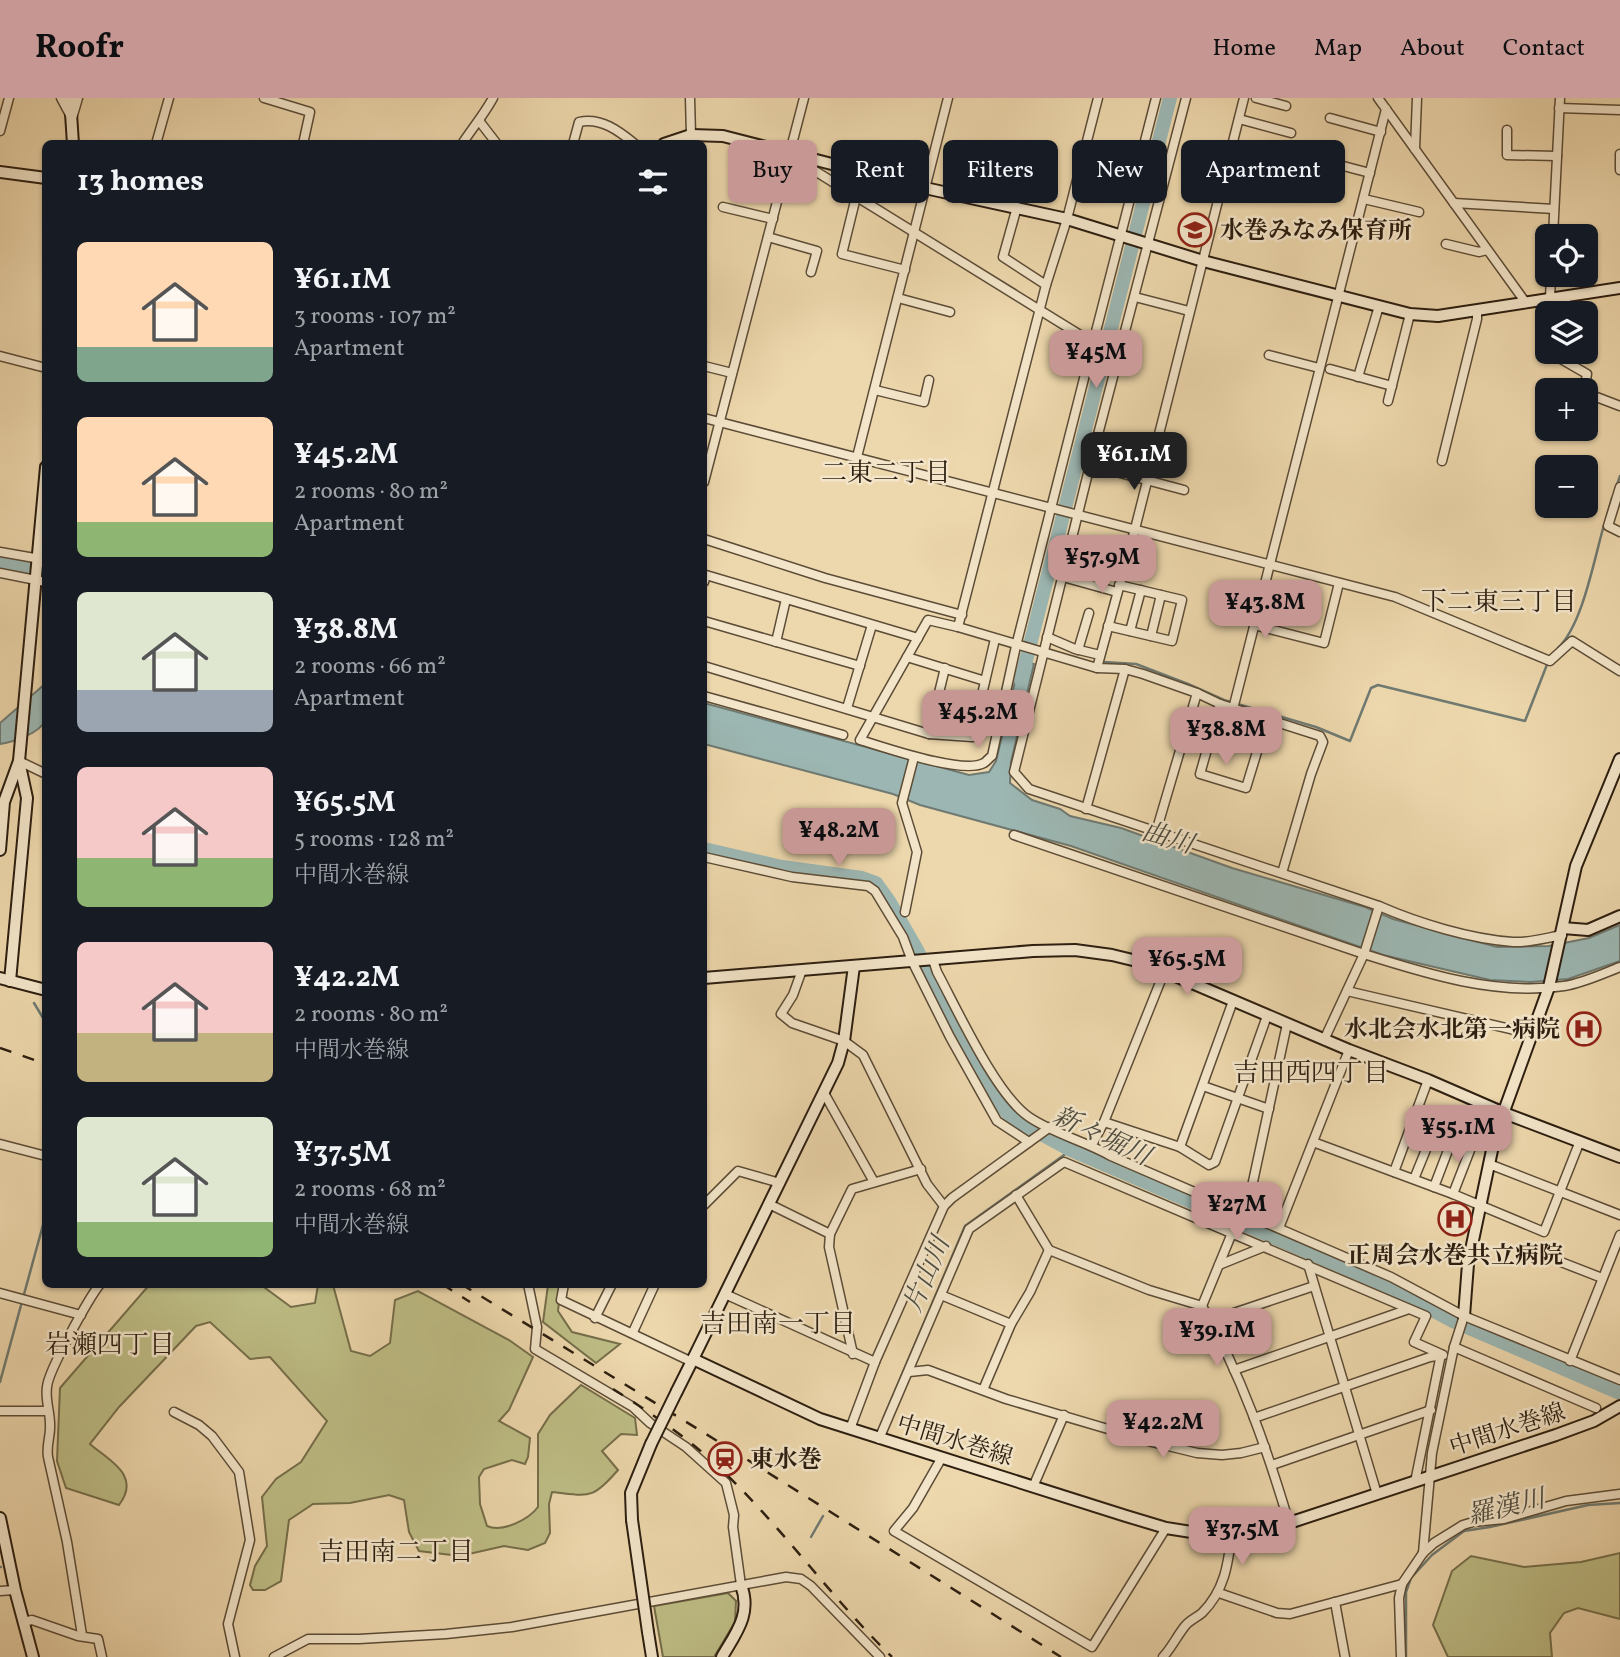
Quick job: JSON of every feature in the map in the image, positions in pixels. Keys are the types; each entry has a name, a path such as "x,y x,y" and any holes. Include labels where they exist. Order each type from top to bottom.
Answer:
{"main road":[{"path":"70,98 73,140"},
{"path":"676,140 691,135 708,134 735,140"},
{"path":"0,172 42,177"},
{"path":"929,189 1067,219 1203,261 1410,314 1438,316 1620,288"},
{"path":"0,850 4,802 19,761 42,530"},
{"path":"1464,1316 1465,1282 1493,1147 1549,985 1583,844 1620,759"},
{"path":"19,761 27,798 5,979 42,989"},
{"path":"1562,934 1588,930 1620,916"},
{"path":"707,978 1033,951 1075,950 1112,955 1166,970 1324,1040 1620,1157"},
{"path":"652,1657 632,1520 631,1493 651,1444 838,1063 844,1041 854,966"},
{"name":"中間水巻線","path":"693,1360 820,1419 1166,1528 1198,1533 1231,1533 1289,1523 1577,1428 1615,1409"},
{"path":"0,1518 2,1537 33,1657"},
{"path":"722,1657 745,1613 745,1595 741,1585"}],"street":[{"path":"0,131 9,98"},
{"path":"61,98 72,117"},
{"path":"72,117 78,98"},
{"path":"157,140 169,98"},
{"path":"264,98 310,112 304,140"},
{"path":"464,140 472,128 480,122 493,98"},
{"path":"794,140 804,98"},
{"path":"929,172 948,98"},
{"path":"958,627 1046,285 1067,219 1098,98"},
{"path":"1156,98 1092,344 1054,508 1018,646 992,756 985,763 977,765 943,763 860,740 928,620 958,627 1018,646 1097,668 1125,669 1197,693 1233,709 1320,736 1323,742 1282,873"},
{"path":"1186,98 1077,515 1048,637 1040,652 1014,772 1029,789 1282,873 1410,919 1515,943 1562,934"},
{"path":"1097,668 1244,98"},
{"path":"1256,98 1286,106"},
{"path":"1378,98 1526,303"},
{"path":"1415,149 1417,98"},
{"path":"1553,224 1559,98"},
{"path":"690,99 691,135"},
{"path":"1559,108 1620,110"},
{"path":"1233,709 1386,109"},
{"path":"1330,118 1381,132"},
{"path":"1239,119 1291,133"},
{"path":"574,140 579,122 589,120 611,126 630,140"},
{"path":"480,122 494,140"},
{"path":"1507,130 1507,155 1557,156"},
{"path":"1620,154 1620,170"},
{"path":"1345,166 1370,173"},
{"path":"1364,200 1419,212"},
{"path":"707,449 732,373 776,203"},
{"path":"855,203 842,254 905,270"},
{"path":"865,203 1118,361"},
{"path":"857,457 921,203"},
{"path":"1454,203 1554,209"},
{"path":"723,207 772,219"},
{"path":"1017,207 1003,257 1046,285"},
{"path":"768,237 817,251 811,272"},
{"path":"1446,244 1479,252 1488,250"},
{"path":"1550,287 1550,299"},
{"path":"1566,296 1566,301"},
{"path":"1135,297 1189,311"},
{"path":"898,298 950,312"},
{"path":"1358,377 1379,306"},
{"path":"1442,461 1477,310"},
{"path":"1388,401 1410,314"},
{"path":"1269,355 1320,368"},
{"path":"0,356 42,367"},
{"path":"1568,364 1587,374 1587,378"},
{"path":"707,367 732,373"},
{"path":"1330,369 1392,386"},
{"path":"875,390 924,402 929,380"},
{"path":"1598,397 1620,406"},
{"path":"707,419 1395,597 1550,661 1572,641 1620,671"},
{"path":"1090,466 1184,490"},
{"path":"1620,487 1608,526 1620,532"},
{"path":"707,540 825,578 962,615"},
{"path":"0,552 40,561"},
{"path":"0,573 39,580"},
{"path":"707,575 918,638"},
{"path":"1063,578 1141,590 1182,600 1172,641 1108,626"},
{"path":"1254,625 1324,643 1339,583"},
{"path":"1130,631 1141,590"},
{"path":"1151,636 1161,595"},
{"path":"776,642 786,599"},
{"path":"1078,650 1089,613"},
{"path":"707,622 860,666"},
{"path":"847,708 872,625"},
{"path":"1048,637 1078,650 1100,655"},
{"path":"707,667 929,734 972,737 995,639"},
{"path":"907,657 985,681"},
{"path":"929,734 945,668"},
{"path":"1086,809 1125,669"},
{"path":"1156,832 1197,693"},
{"path":"707,697 844,735"},
{"path":"1220,704 1200,774 1246,788 1267,719"},
{"path":"905,912 916,852 902,803 914,757"},
{"path":"19,761 42,772"},
{"path":"1014,835 1365,951 1404,967 1486,985 1508,988 1566,986 1620,967"},
{"path":"707,858 792,877 867,887 875,891 903,937 950,1037 997,1121 1029,1142"},
{"path":"1324,1040 1365,951 1378,908"},
{"path":"933,960 997,1082 1013,1104 1029,1118 1391,1277 1464,1316 1620,1380"},
{"path":"802,970 793,995 781,1014 792,1023 844,1041 863,1055 927,1184 944,1206"},
{"path":"1092,1144 1104,1122 1166,970"},
{"path":"1347,991 1532,1034"},
{"path":"1180,1147 1233,1001"},
{"path":"1104,1122 1180,1147 1209,1165 1215,1162 1267,1016"},
{"path":"1242,1212 1251,1191 1287,1024"},
{"path":"1279,1228 1349,1050"},
{"path":"1394,1172 1428,1080"},
{"path":"1203,1086 1269,1109"},
{"path":"824,1093 874,1182"},
{"path":"1414,1116 1493,1147"},
{"path":"1414,1179 1436,1125"},
{"path":"850,1429 875,1362 944,1206 1050,1127"},
{"path":"1434,1187 1455,1132"},
{"path":"1453,1194 1474,1140"},
{"path":"1313,1142 1453,1194 1544,1232 1580,1141"},
{"path":"0,1144 42,1155"},
{"path":"879,1439 969,1229 1064,1162 1426,1316 1414,1342 1452,1356"},
{"path":"1489,1164 1620,1215"},
{"path":"853,1354 829,1247 830,1234 852,1189 921,1169"},
{"path":"707,1202 738,1171 780,1183"},
{"path":"1016,1195 1049,1250 1149,1290 1202,1306 1254,1418 1272,1465 1289,1523"},
{"path":"769,1204 830,1234"},
{"path":"1202,1306 1232,1233"},
{"path":"1570,1361 1602,1278 1618,1248 1620,1234"},
{"path":"1219,1265 1266,1246"},
{"path":"983,1390 1011,1324 1030,1292 1049,1250"},
{"path":"1561,1262 1602,1278"},
{"path":"1308,1265 1377,1494"},
{"path":"1210,1321 1314,1286"},
{"path":"82,1635 67,1542 46,1446 51,1420 47,1411 48,1380 88,1300 97,1288"},
{"path":"529,1288 537,1326 535,1349 633,1407 650,1423 686,1447 726,1483 734,1516 733,1527 741,1585"},
{"path":"563,1288 561,1300 595,1318 633,1332 693,1360"},
{"path":"595,1318 610,1288"},
{"path":"633,1332 653,1288"},
{"path":"0,1293 81,1315"},
{"path":"725,1294 875,1362"},
{"path":"941,1295 1011,1324"},
{"path":"1234,1370 1409,1309"},
{"path":"1423,1553 1432,1452 1454,1346 1464,1316"},
{"path":"1454,1346 1596,1408"},
{"path":"1254,1418 1441,1354"},
{"path":"1415,1482 1441,1354"},
{"path":"909,1371 928,1370 1064,1415 1197,1453 1241,1454 1265,1447"},
{"path":"1272,1465 1431,1410"},
{"path":"0,1411 47,1411"},
{"path":"174,1412 199,1425 212,1436 239,1472 250,1539 228,1625 234,1657"},
{"path":"1033,1487 1064,1415"},
{"path":"941,1459 913,1508 894,1531 1092,1647 1166,1528"},
{"path":"1401,1657 1399,1598 1402,1584 1423,1553 1463,1525 1473,1522 1504,1519 1566,1501 1620,1494"},
{"path":"1163,1657 1191,1619 1200,1615 1219,1593 1228,1562 1231,1533"},
{"path":"274,1657 308,1639 446,1634 512,1627 786,1577 801,1579 822,1596 880,1657"},
{"path":"1219,1593 1277,1613 1290,1614 1402,1584"},
{"path":"0,1591 15,1590"},
{"path":"1335,1602 1345,1657"},
{"path":"23,1622 32,1620 69,1633 98,1639 102,1657"}],"shaded area":[{"path":"147,1288 265,1288 291,1307 315,1303 318,1288 334,1288 351,1351 370,1356 390,1343 395,1300 418,1291 509,1340 533,1357 509,1410 499,1421 530,1438 528,1457 525,1464 512,1460 484,1469 479,1477 480,1504 487,1526 500,1528 515,1524 538,1507 538,1434 550,1415 581,1385 635,1418 637,1435 621,1434 602,1451 618,1470 602,1487 583,1495 552,1492 549,1504 550,1533 545,1543 528,1550 504,1546 460,1556 419,1551 409,1532 404,1500 389,1495 350,1503 313,1504 289,1520 281,1581 265,1590 253,1590 250,1585 255,1566 267,1546 262,1497 276,1479 301,1462 327,1421 270,1357 250,1359 210,1322 196,1326 119,1407 90,1444 113,1462 125,1477 127,1485 119,1505 66,1488 57,1461 60,1388"},
{"path":"548,1288 561,1288 558,1311 572,1332 620,1344 596,1363 543,1322"},
{"path":"1620,1553 1620,1619 1578,1608 1564,1613 1550,1633 1552,1657 1448,1657 1433,1625 1452,1571 1471,1556 1524,1567 1581,1562"},
{"path":"728,1593 736,1601 735,1622 714,1657 663,1657 654,1606"}],"water":[{"path":"1020,661 1034,664 1011,762 1010,783 1032,800 1060,809 1070,816 1121,828 1232,868 1365,907 1393,919 1497,947 1549,946 1589,938 1620,925 1620,961 1568,979 1531,982 1490,980 1383,955 1071,846 920,805 893,794 707,745 707,704 969,775 989,772 996,761"},
{"path":"42,687 42,725 38,729 26,736 0,744 0,723"}],"waterway":[{"path":"1021,680 1170,98"},
{"path":"1616,488 1620,476"},
{"path":"1606,519 1612,498"},
{"path":"1558,648 1567,637 1581,607 1604,525"},
{"name":"新々堀川","path":"0,563 42,570"},
{"path":"1104,662 1136,664 1224,700 1316,727 1350,741 1371,688 1378,685 1525,721 1548,662"},
{"name":"新々堀川","path":"707,850 782,867 862,878 876,883 917,950 997,1100 1009,1115 1021,1123 1071,1150 1391,1288 1453,1321 1620,1393"},
{"path":"34,1003 42,1016"},
{"name":"片山川","path":"884,1417 965,1226 1071,1150"},
{"path":"0,1382 42,1229"},
{"name":"羅漢川","path":"1406,1657 1406,1592 1411,1578 1432,1555 1464,1531 1588,1505 1620,1503"},
{"name":"片山川","path":"811,1537 823,1516"}],"railway":[{"path":"0,1048 42,1063"},
{"path":"448,1288 470,1302"},
{"path":"468,1288 1061,1657"},
{"path":"613,1389 678,1433 724,1472 892,1657"}],"place":[{"name":"水巻みなみ保育所","path":"1195,230"},
{"name":"水北会水北第一病院","path":"1584,1029"},
{"name":"正周会水巻共立病院","path":"1455,1219"},
{"name":"東水巻","path":"725,1459"}],"district":[{"name":"二東二丁目","path":"886,472"},
{"name":"下二東三丁目","path":"1499,601"},
{"name":"吉田西四丁目","path":"1311,1072"},
{"name":"吉田南一丁目","path":"778,1323"},
{"name":"岩瀬四丁目","path":"110,1344"},
{"name":"吉田南二丁目","path":"396,1551"}],"water label":[{"name":"曲川","path":"1168,837"}]}
